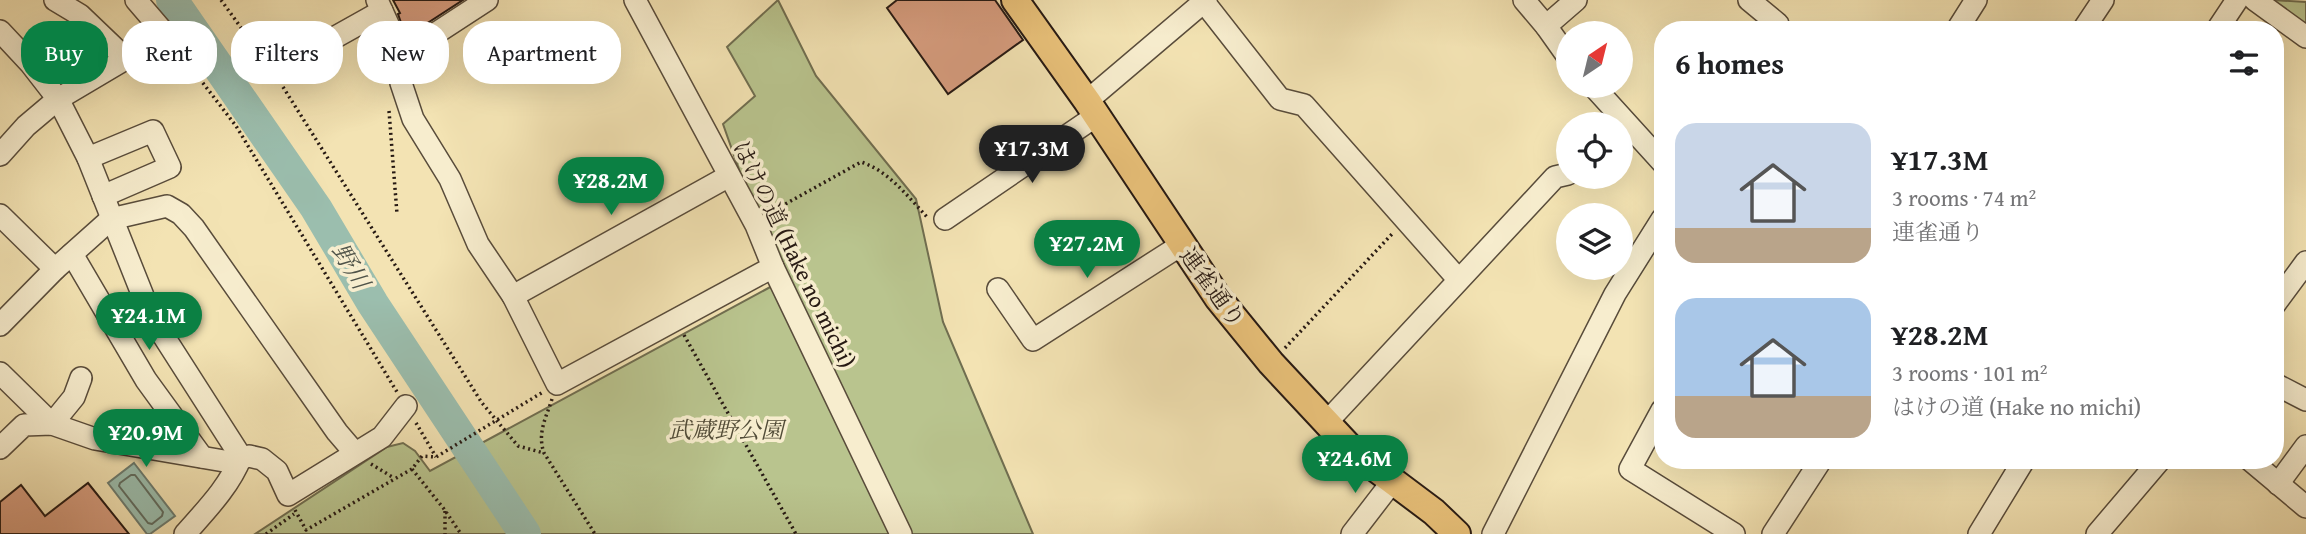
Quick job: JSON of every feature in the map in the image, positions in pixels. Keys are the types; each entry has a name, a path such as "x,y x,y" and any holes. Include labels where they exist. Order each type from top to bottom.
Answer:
{"main road":[{"name":"連雀通り","path":"1015,0 1092,108 1218,298 1271,363 1353,452 1434,512 1457,534"}],"street":[{"path":"55,0 85,8 122,54"},
{"path":"136,0 154,21"},
{"path":"449,25 487,0"},
{"name":"はけの道 (Hake no michi)","path":"635,0 756,225 773,267 901,534"},
{"path":"1524,0 1556,40"},
{"path":"1546,26 1576,0"},
{"path":"1749,0 1774,21"},
{"path":"1963,21 1976,0"},
{"path":"2089,21 2103,0"},
{"path":"2223,21 2237,0"},
{"path":"2255,0 2284,21"},
{"path":"945,219 1092,108 1205,1 1280,99 1304,105 1458,279"},
{"path":"343,28 380,5"},
{"path":"2284,21 2306,37"},
{"path":"0,31 58,99 88,158 111,219 161,332 242,457"},
{"path":"4,143 58,99 122,61"},
{"path":"401,84 413,119 450,178 478,244 513,296 557,384 773,267"},
{"path":"88,158 153,131 170,167 103,195"},
{"path":"1633,141 1654,156"},
{"path":"513,296 729,176"},
{"path":"1325,424 1556,177"},
{"path":"0,325 55,269 111,219 167,206 181,214 194,228 337,432 355,453"},
{"path":"0,215 55,269"},
{"path":"1493,534 1615,294 1654,232"},
{"path":"998,289 1033,340 1181,244"},
{"path":"72,254 146,380 202,457"},
{"path":"2284,292 2306,262"},
{"path":"0,373 46,424"},
{"path":"0,464 74,397 81,378"},
{"path":"2284,389 2306,400"},
{"path":"0,448 24,425 46,424 96,439 230,462 249,456 262,459 277,471 292,504 355,453 382,437 406,406"},
{"path":"1654,425 1630,469 1734,534"},
{"path":"2278,484 2306,446"},
{"path":"185,534 214,501 235,472 242,457"},
{"path":"1773,534 1815,469"},
{"path":"1979,534 2017,469"},
{"path":"2096,534 2152,469"},
{"path":"2260,469 2306,507"},
{"path":"1352,534 1392,482"}],"path":[{"path":"222,0 237,21"},
{"path":"204,84 236,126 436,457"},
{"path":"280,84 482,403 518,446 544,453"},
{"path":"388,102 397,214"},
{"path":"756,225 774,211 861,162 873,166 887,176 930,220 945,219"},
{"path":"1271,363 1406,219"},
{"path":"679,316 681,329 796,534"},
{"path":"266,534 292,504 304,532 412,469 422,456 436,457 557,384"},
{"path":"557,384 542,428 544,453 595,534"},
{"path":"412,469 461,534"},
{"path":"444,509 446,534"}],"green space":[{"path":"778,0 816,76 916,199 943,322 1033,534 910,534 755,215 723,124 755,96 727,47"},
{"path":"2272,0 2306,2 2306,25"},
{"name":"武蔵野公園","path":"774,285 893,534 255,534 387,447 403,443 415,451 430,471"}],"water":[{"path":"134,463 175,516 150,534 147,534 108,483"}],"building":[{"path":"393,0 463,0 431,21 400,21 400,13"},
{"path":"897,0 995,0 1023,40 948,94 887,8"},
{"path":"88,483 129,534 0,534 0,502 21,485 45,516"}],"waterway":[{"name":"野川","path":"172,0 316,208 373,304 525,534"}]}
